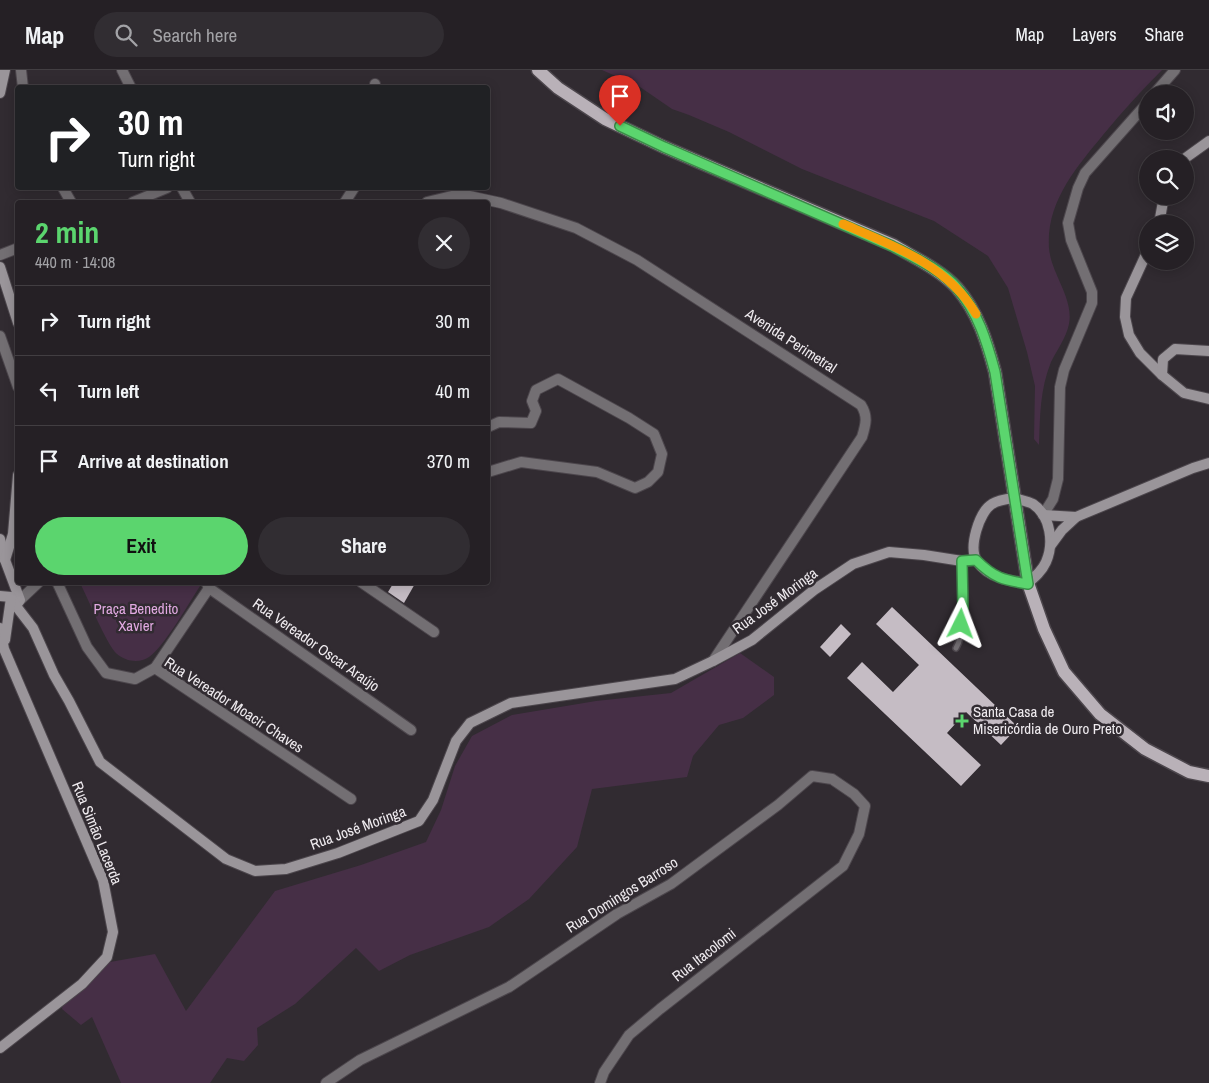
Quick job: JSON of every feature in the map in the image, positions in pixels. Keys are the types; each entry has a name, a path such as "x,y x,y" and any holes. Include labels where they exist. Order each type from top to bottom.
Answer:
{"main road":[{"path":"538,70 558,88 605,119 664,147 892,246 928,265 956,287 975,313 987,342 995,372 1028,584 1044,630 1064,672 1100,714 1145,749 1189,772 1209,776"}],"street":[{"path":"0,93 5,70"},
{"path":"20,70 22,85"},
{"path":"122,70 130,85"},
{"path":"1162,85 1175,70"},
{"path":"1043,515 1053,499 1058,479 1060,387 1064,370 1092,303 1092,292 1071,240 1068,223 1078,188 1085,174 1139,112"},
{"path":"1194,152 1209,141"},
{"path":"138,200 162,190"},
{"name":"Avenida Perimetral","path":"435,200 460,194 487,200"},
{"name":"Avenida Perimetral","path":"490,201 576,228 637,260 861,405 866,414 866,425 862,436 712,662"},
{"path":"0,255 15,249"},
{"path":"0,267 15,314"},
{"path":"1139,270 1126,298 1125,317 1129,335 1140,353 1184,393 1209,399"},
{"path":"0,336 15,378"},
{"path":"1162,375 1163,359 1176,350 1209,351"},
{"path":"490,426 499,422 531,423 536,411 532,402 536,390 558,379 654,434 662,454 658,472 648,482 635,488 597,472 521,462 490,471"},
{"path":"1050,545 1076,517 1209,463"},
{"path":"1014,498 1034,505 1043,515 1048,524 1050,545 1045,564 1028,584 1009,581 990,574 976,560 973,547 982,515 991,505 1001,500 1014,498"},
{"path":"5,560 13,534 15,510"},
{"path":"1043,515 1076,517"},
{"path":"4,649 16,601 0,538 13,534"},
{"name":"Rua José Moringa","path":"16,601 34,628 54,675 70,701 100,762 226,859 255,870 286,869 338,853 419,821 433,800 456,741 470,723 511,703 675,679 712,662 752,640 814,590 853,564 890,552 962,561 976,560"},
{"path":"16,601 36,585"},
{"name":"Rua Vereador Moacir Chaves","path":"58,585 88,647 106,673 135,679 155,668 351,800"},
{"path":"155,668 207,585"},
{"name":"Rua Vereador Oscar Araújo","path":"207,585 411,730"},
{"path":"365,585 434,632"},
{"path":"0,596 16,601"},
{"name":"Rua Simão Lacerda","path":"0,628 4,649 103,880 113,932 106,957 82,984 0,1048"},
{"name":"Rua Domingos Barroso","path":"326,1083 360,1060 509,987 617,914 671,884 778,805 812,776 832,779 854,794 864,806 859,834 844,866"},
{"name":"Rua Itacolomi","path":"600,1083 604,1072 629,1035 844,866"}],"lane":[{"path":"956,648 960,639 963,609 962,561"}],"green space":[{"path":"602,70 1162,70 1148,85 1139,85 1139,94 1073,173 1052,216 1049,231 1049,248 1070,314 1068,329 1047,372 1041,403 1039,445 1034,439 1035,386 1027,352 1008,288 988,256 934,221 802,169 729,132 672,109 640,87"},
{"name":"Praça Benedito Xavier","path":"81,585 200,585 169,635 155,652 145,659 132,661 117,654 103,631"},
{"path":"740,653 774,677 774,695 743,718 719,725 693,756 687,777 592,789 577,847 529,899 489,927 410,955 379,971 356,948 295,1004 257,1028 258,1045 244,1061 227,1058 210,1083 121,1083 92,1017 81,1025 62,1009 64,996 110,962 155,954 186,1011 275,891 361,865 426,842 441,810 455,766 472,736 512,715 596,701 671,693"}],"building":[{"path":"392,585 414,585 404,603 388,592"},
{"path":"892,607 1018,727 1001,745 966,712 947,733 981,765 961,786 847,678 862,662 893,692 919,665 876,624"},
{"path":"841,624 851,634 830,657 820,647"}],"slow traffic":[{"path":"843,224 928,265 956,287 976,314"}],"place":[{"name":"Santa Casa de Misericórdia de Ouro Preto","path":"962,721"}],"route":[{"path":"620,126 892,246 928,265 956,287 975,313 987,342 995,372 1028,584 1009,581 990,574 976,560 962,561 963,609 961,624"}]}
